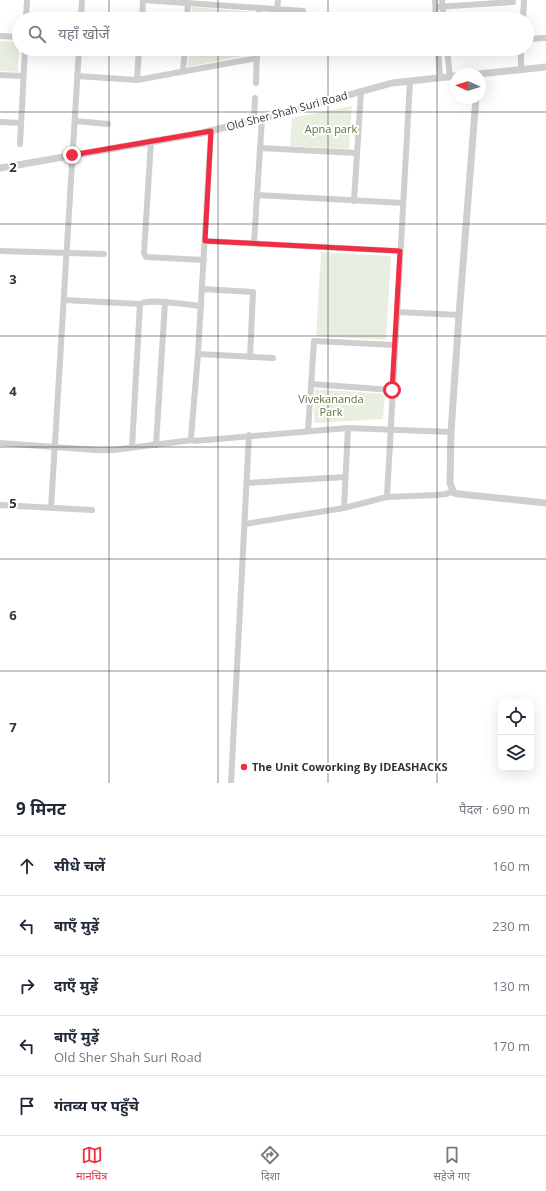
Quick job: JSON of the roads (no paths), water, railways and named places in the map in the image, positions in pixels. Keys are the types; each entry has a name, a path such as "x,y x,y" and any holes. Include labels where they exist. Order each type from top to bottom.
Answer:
{"street":[{"path":"26,12 27,0"},
{"path":"81,12 82,0"},
{"path":"142,12 143,0 231,3 258,8 303,11"},
{"path":"257,0 258,12"},
{"path":"277,9 278,0"},
{"path":"435,0 436,12"},
{"path":"523,12 524,0"},
{"path":"187,12 188,2"},
{"path":"436,7 443,3 512,2"},
{"path":"0,36 12,37"},
{"path":"534,39 546,38"},
{"path":"20,144 24,56"},
{"path":"52,508 78,56"},
{"path":"136,80 138,56"},
{"path":"183,71 184,56"},
{"path":"438,56 440,78"},
{"path":"448,56 451,68"},
{"path":"521,56 521,70"},
{"path":"77,76 136,80 257,58 256,83"},
{"path":"486,73 546,67"},
{"path":"0,75 23,76"},
{"name":"Old Sher Shah Suri Road","path":"0,168 211,131 392,83 450,77"},
{"path":"387,497 410,81"},
{"path":"354,201 361,92"},
{"path":"254,243 260,148 255,98"},
{"path":"476,104 451,432 450,483 453,491 459,494 546,503"},
{"path":"75,121 108,124"},
{"path":"0,122 21,123"},
{"path":"192,440 211,131"},
{"path":"151,142 144,253 146,257 204,260"},
{"path":"260,148 357,153"},
{"path":"257,195 403,203"},
{"path":"205,241 400,251"},
{"path":"0,251 104,254"},
{"path":"202,289 253,292 250,357"},
{"path":"64,300 140,304 143,302 201,306"},
{"path":"156,445 165,303"},
{"path":"132,447 140,304"},
{"path":"397,312 459,315"},
{"path":"308,431 315,340 395,345"},
{"path":"198,354 273,358"},
{"path":"311,384 392,390"},
{"path":"0,443 95,450 249,435 348,428 451,432"},
{"path":"344,508 348,428"},
{"path":"231,783 249,435"},
{"path":"247,483 345,477"},
{"path":"245,524 344,508 387,497 437,495 446,494 453,491"},
{"path":"0,505 92,510"}],"place":[{"name":"The Unit Coworking By IDEASHACKS","path":"244,767"}],"park label":[{"name":"Apna park","path":"331,129"},
{"name":"Vivekananda Park","path":"331,405"}]}
